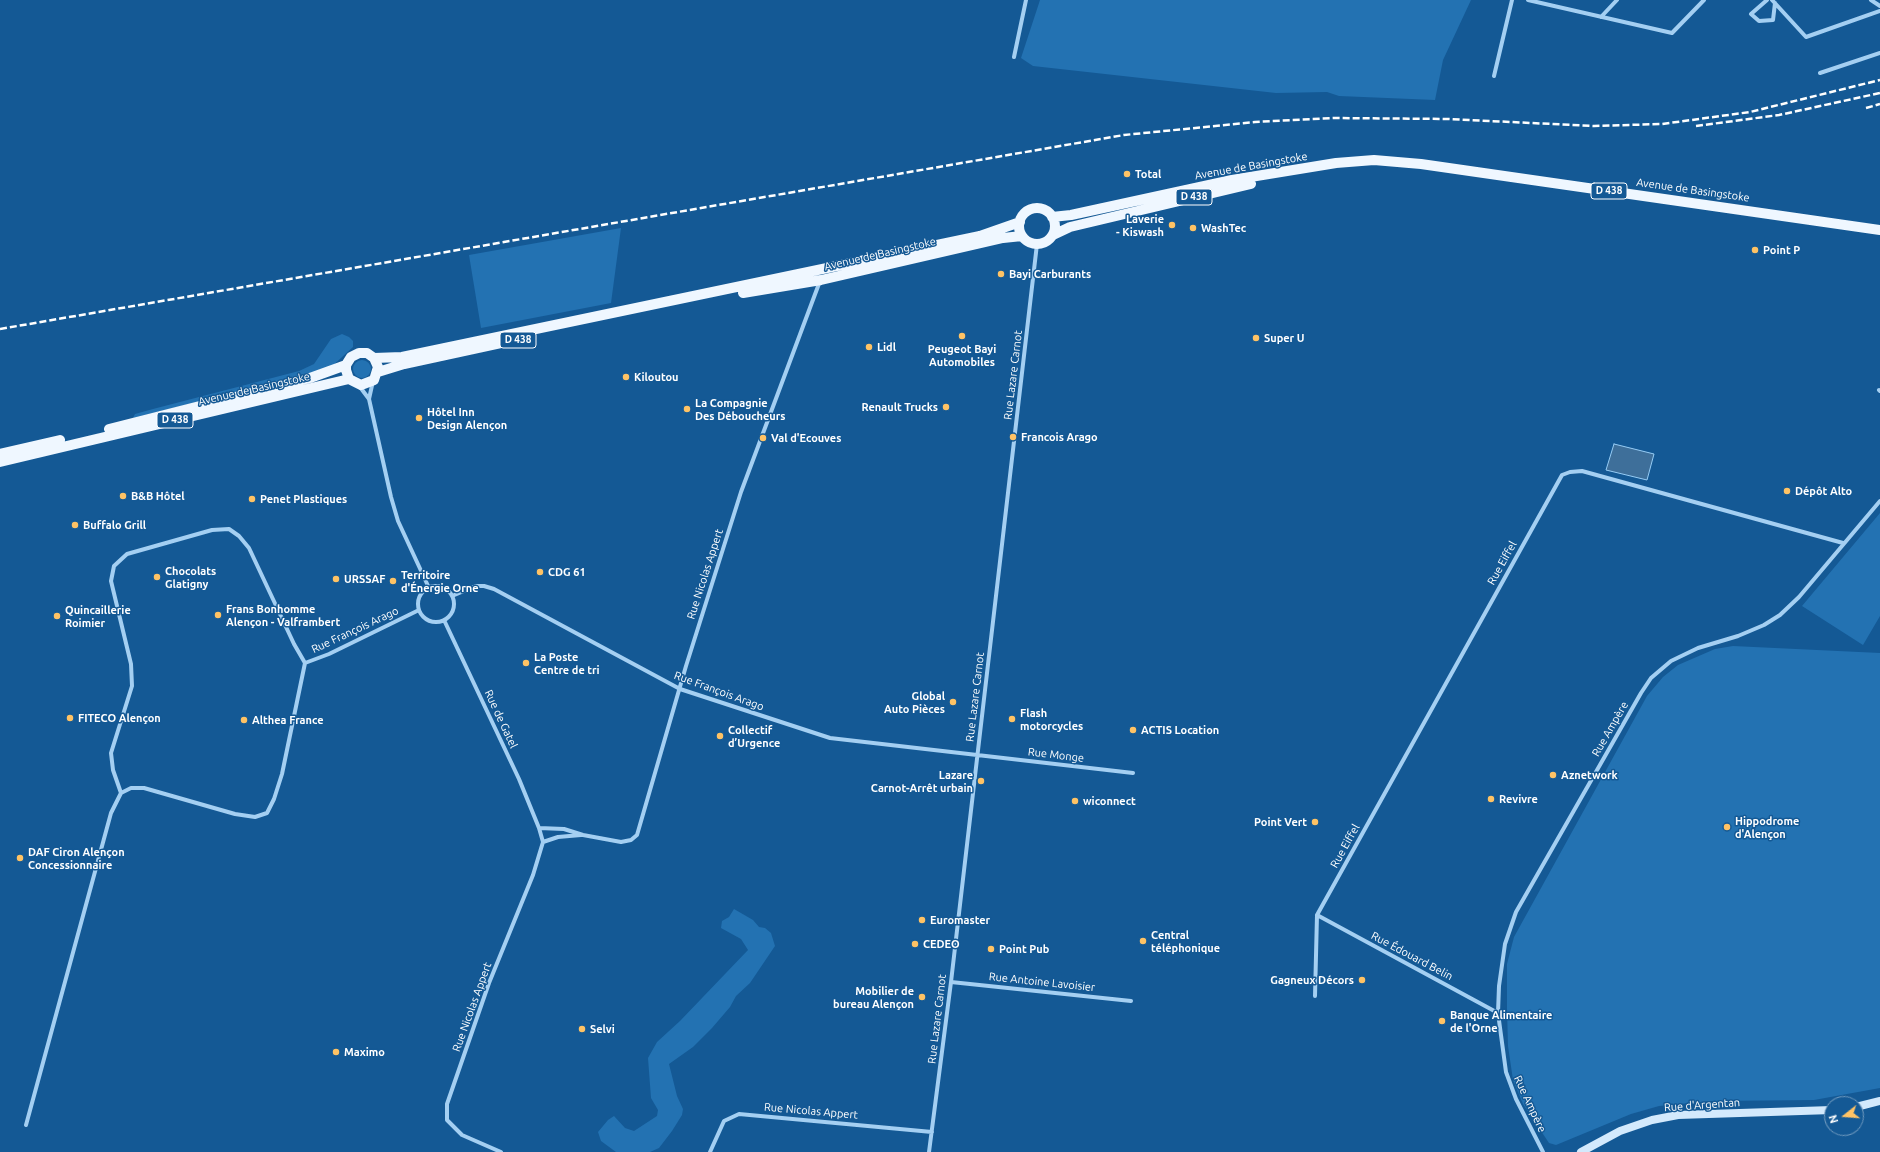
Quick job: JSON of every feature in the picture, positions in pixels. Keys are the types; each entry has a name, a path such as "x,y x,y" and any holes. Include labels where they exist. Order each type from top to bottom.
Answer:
{"main road":[{"name":"Avenue de Basingstoke","path":"1052,217 1092,211 1232,180 1336,163 1374,160 1421,164 1880,230"},
{"name":"Avenue de Basingstoke","path":"1053,235 1070,227 1336,163"},
{"path":"1037,209 1048,212 1052,217 1055,226 1053,235 1046,242 1037,244 1031,243 1022,236 1020,222 1026,213 1037,209"},
{"name":"Avenue de Basingstoke","path":"820,275 980,236 1020,222"},
{"name":"Avenue de Basingstoke","path":"742,290 1003,238 1022,236"},
{"name":"D 438","path":"374,358 402,357 742,290"},
{"name":"D 438","path":"376,376 448,355 742,290"},
{"path":"359,353 367,353 374,358 377,362 376,376 366,385 353,382 346,370 346,364 351,357 359,353"},
{"name":"Avenue de Basingstoke","path":"0,454 310,378 346,364"},
{"name":"Avenue de Basingstoke","path":"0,462 353,382"},
{"path":"1864,1105 1880,1102"},
{"name":"Rue d'Argentan","path":"1581,1152 1620,1131 1652,1120 1678,1115 1824,1110"}],"street":[{"path":"1014,56 1026,0"},
{"path":"1494,76 1512,0"},
{"path":"1528,0 1672,33 1704,0"},
{"path":"1601,17 1617,0"},
{"path":"1767,0 1751,14 1759,21 1773,20 1773,2"},
{"path":"1872,0 1880,6"},
{"path":"1773,2 1806,37 1880,11"},
{"path":"1820,73 1880,53"},
{"name":"Rue Lazare Carnot","path":"929,1152 951,982 1037,244"},
{"name":"Rue Nicolas Appert","path":"501,1152 462,1135 447,1120 447,1104 490,983 533,875 543,842 540,828 564,829 584,835 621,842 631,840 637,835 680,689 748,470 820,275"},
{"path":"376,376 370,399 398,521 429,588"},
{"path":"353,382 370,399"},
{"name":"Rue Eiffel","path":"1317,915 1562,475 1570,472 1582,471 1843,543"},
{"name":"Rue Ampère","path":"1543,1152 1518,1105 1506,1072 1498,1013 1499,986 1505,944 1516,912 1641,693 1652,678 1671,661 1698,648 1751,630 1780,615 1799,596 1880,501"},
{"name":"Rue François Arago","path":"121,793 114,770 111,753 132,686 131,664 111,581 114,566 127,554 212,530 229,529 239,536 249,548 294,644 305,663 329,654 419,610"},
{"path":"437,586 444,588 452,596 454,605 452,612 444,620 435,622 428,620 419,610 420,596 429,588 437,586"},
{"name":"Rue François Arago","path":"452,596 476,586 484,586 680,689 830,738 978,754"},
{"name":"Rue de Gatel","path":"444,620 519,779 540,828"},
{"path":"26,1125 112,813 121,793 131,788 144,788 235,814 255,817 267,813 274,799 282,774 305,663"},
{"name":"Rue Monge","path":"978,754 1133,772"},
{"name":"Rue Nicolas Appert","path":"543,842 558,837 584,835"},
{"path":"1315,996 1317,915"},
{"name":"Rue Édouard Belin","path":"1317,915 1498,1013"},
{"name":"Rue Antoine Lavoisier","path":"951,982 1131,1001"},
{"name":"Rue Nicolas Appert","path":"710,1152 724,1121 738,1114 932,1132"}],"shaded area":[{"path":"1040,0 1471,0 1443,60 1435,100 1339,96 1327,92 1276,93 1033,66 1021,58"},
{"path":"621,228 611,303 481,328 469,255"},
{"path":"342,334 349,337 353,341 353,347 329,369 133,418 135,414 299,371 314,364 331,339"},
{"path":"362,360 368,363 371,369 368,375 362,378 356,375 353,369 356,363"},
{"path":"1614,444 1654,454 1647,480 1606,470"},
{"path":"1880,513 1880,616 1863,645 1802,606"},
{"name":"Hippodrome d'Alençon","path":"1733,646 1880,653 1880,1088 1836,1096 1824,1096 1824,1098 1814,1100 1711,1101 1659,1106 1631,1114 1556,1145 1549,1143 1523,1104 1513,1080 1508,1046 1507,964 1514,937 1647,696 1663,677 1678,665 1715,649"},
{"path":"734,909 753,920 759,927 765,928 771,933 775,946 750,983 736,996 730,1007 712,1028 693,1047 669,1064 677,1096 683,1109 682,1115 659,1148 650,1152 616,1152 601,1141 598,1132 608,1120 614,1116 625,1128 634,1131 657,1116 658,1110 651,1098 648,1058 657,1042 680,1021 748,950 741,939 721,928 722,921 729,917"}],"railway":[{"path":"0,329 1124,135 1255,122 1333,118 1448,119 1594,126 1662,124 1750,112 1880,80"},
{"path":"1696,126 1779,115 1880,93"},
{"path":"1866,108 1880,104"}],"place":[{"name":"Total","path":"1127,174"},
{"name":"Laverie - Kiswash","path":"1172,225"},
{"name":"WashTec","path":"1193,228"},
{"name":"Point P","path":"1755,250"},
{"name":"Bayi Carburants","path":"1001,274"},
{"name":"Peugeot Bayi Automobiles","path":"962,336"},
{"name":"Super U","path":"1256,338"},
{"name":"Lidl","path":"869,347"},
{"name":"Kiloutou","path":"626,377"},
{"name":"Renault Trucks","path":"946,407"},
{"name":"La Compagnie Des Déboucheurs","path":"687,409"},
{"name":"Hôtel Inn Design Alençon","path":"419,418"},
{"name":"Francois Arago","path":"1013,437"},
{"name":"Val d'Ecouves","path":"763,438"},
{"name":"Dépôt Alto","path":"1787,491"},
{"name":"B&B Hôtel","path":"123,496"},
{"name":"Penet Plastiques","path":"252,499"},
{"name":"Buffalo Grill","path":"75,525"},
{"name":"CDG 61","path":"540,572"},
{"name":"Chocolats Glatigny","path":"157,577"},
{"name":"URSSAF","path":"336,579"},
{"name":"Territoire d'Énergie Orne","path":"393,581"},
{"name":"Frans Bonhomme Alençon - Valframbert","path":"218,615"},
{"name":"Quincaillerie Roimier","path":"57,616"},
{"name":"La Poste Centre de tri","path":"526,663"},
{"name":"Global Auto Pièces","path":"953,702"},
{"name":"FITECO Alençon","path":"70,718"},
{"name":"Flash motorcycles","path":"1012,719"},
{"name":"Althea France","path":"244,720"},
{"name":"ACTIS Location","path":"1133,730"},
{"name":"Collectif d’Urgence","path":"720,736"},
{"name":"Aznetwork","path":"1553,775"},
{"name":"Lazare Carnot-Arrêt urbain","path":"981,781"},
{"name":"Revivre","path":"1491,799"},
{"name":"wiconnect","path":"1075,801"},
{"name":"Point Vert","path":"1315,822"},
{"name":"Hippodrome d'Alençon","path":"1727,827"},
{"name":"DAF Ciron Alençon Concessionnaire","path":"20,858"},
{"name":"Euromaster","path":"922,920"},
{"name":"Central téléphonique","path":"1143,941"},
{"name":"CEDEO","path":"915,944"},
{"name":"Point Pub","path":"991,949"},
{"name":"Gagneux Décors","path":"1362,980"},
{"name":"Mobilier de bureau Alençon","path":"922,997"},
{"name":"Banque Alimentaire de l'Orne","path":"1442,1021"},
{"name":"Selvi","path":"582,1029"},
{"name":"Maximo","path":"336,1052"}]}
